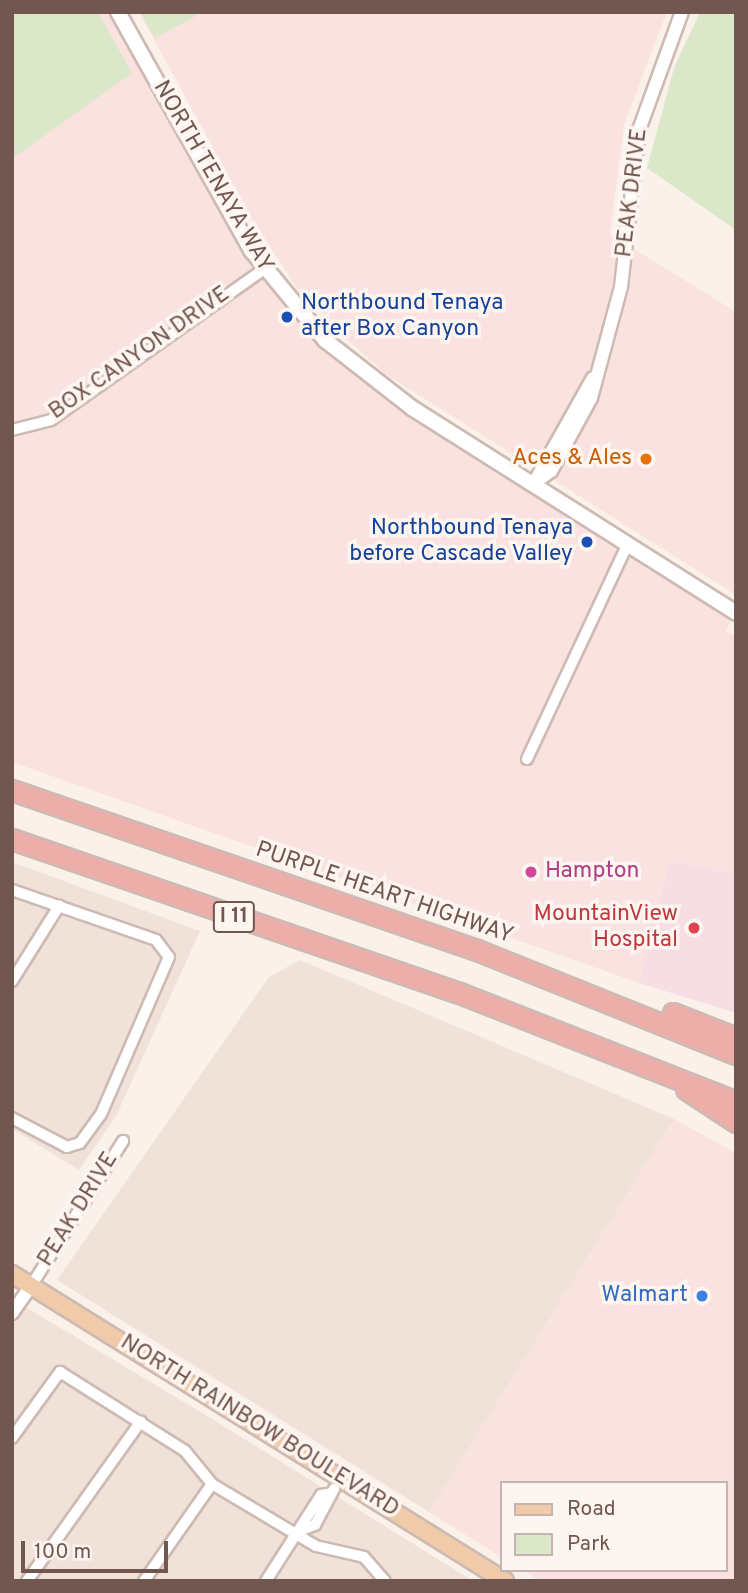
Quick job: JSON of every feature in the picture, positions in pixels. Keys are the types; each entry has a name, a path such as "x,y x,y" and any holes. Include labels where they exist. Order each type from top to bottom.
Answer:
{"highway":[{"name":"PURPLE HEART HIGHWAY","path":"12,790 400,923 736,1054"},
{"name":"I 11","path":"12,839 657,1068 736,1102"},
{"path":"400,923 457,932 736,1038"},
{"path":"657,1068 736,1122"}],"main road":[{"name":"NORTH TENAYA WAY","path":"118,12 264,269 305,319 367,376 627,546 736,613"},
{"name":"NORTH RAINBOW BOULEVARD","path":"12,1274 336,1486 505,1581"}],"street":[{"name":"PEAK DRIVE","path":"534,483 593,378 621,287 639,130 682,12"},
{"name":"BOX CANYON DRIVE","path":"12,430 51,420 264,269"},
{"path":"527,759 627,546"},
{"path":"12,890 156,940 166,947 168,964 100,1114 80,1143 67,1147 12,1118"},
{"path":"12,981 59,906"},
{"name":"PEAK DRIVE","path":"12,1313 123,1141"},
{"path":"12,1438 60,1372 185,1451 212,1484 301,1532 364,1557 385,1581"},
{"path":"27,1581 141,1421"},
{"path":"144,1581 212,1484"},
{"path":"266,1581 301,1532 315,1525 336,1486"}],"shaded area":[{"path":"12,12 113,12 236,225 335,349 733,612 726,632 736,636 736,874 670,861 639,983 12,762"},
{"path":"139,12 667,12 624,125 610,234 736,312 736,595 387,375 338,331 296,287 251,217"},
{"name":"MountainView Hospital","path":"670,861 736,874 736,1013 639,983"},
{"path":"12,862 200,931 116,1116 79,1170 12,1129"},
{"path":"300,960 674,1119 429,1512 57,1280 269,977"},
{"path":"674,1119 736,1153 736,1581 540,1581 526,1572 727,1572 727,1481 500,1481 500,1556 429,1512"},
{"path":"12,1299 209,1417 473,1581 12,1581"}],"green space":[{"path":"12,12 98,12 132,73 12,159"},
{"path":"140,12 203,12 155,38"},
{"path":"700,12 736,12 736,230 647,168 674,68"}],"place":[{"name":"Northbound Tenaya after Box Canyon","path":"287,317"},
{"name":"Aces & Ales","path":"646,459"},
{"name":"Northbound Tenaya before Cascade Valley","path":"587,542"},
{"name":"Hampton","path":"531,872"},
{"name":"MountainView Hospital","path":"694,928"},
{"name":"Walmart","path":"702,1296"}]}
